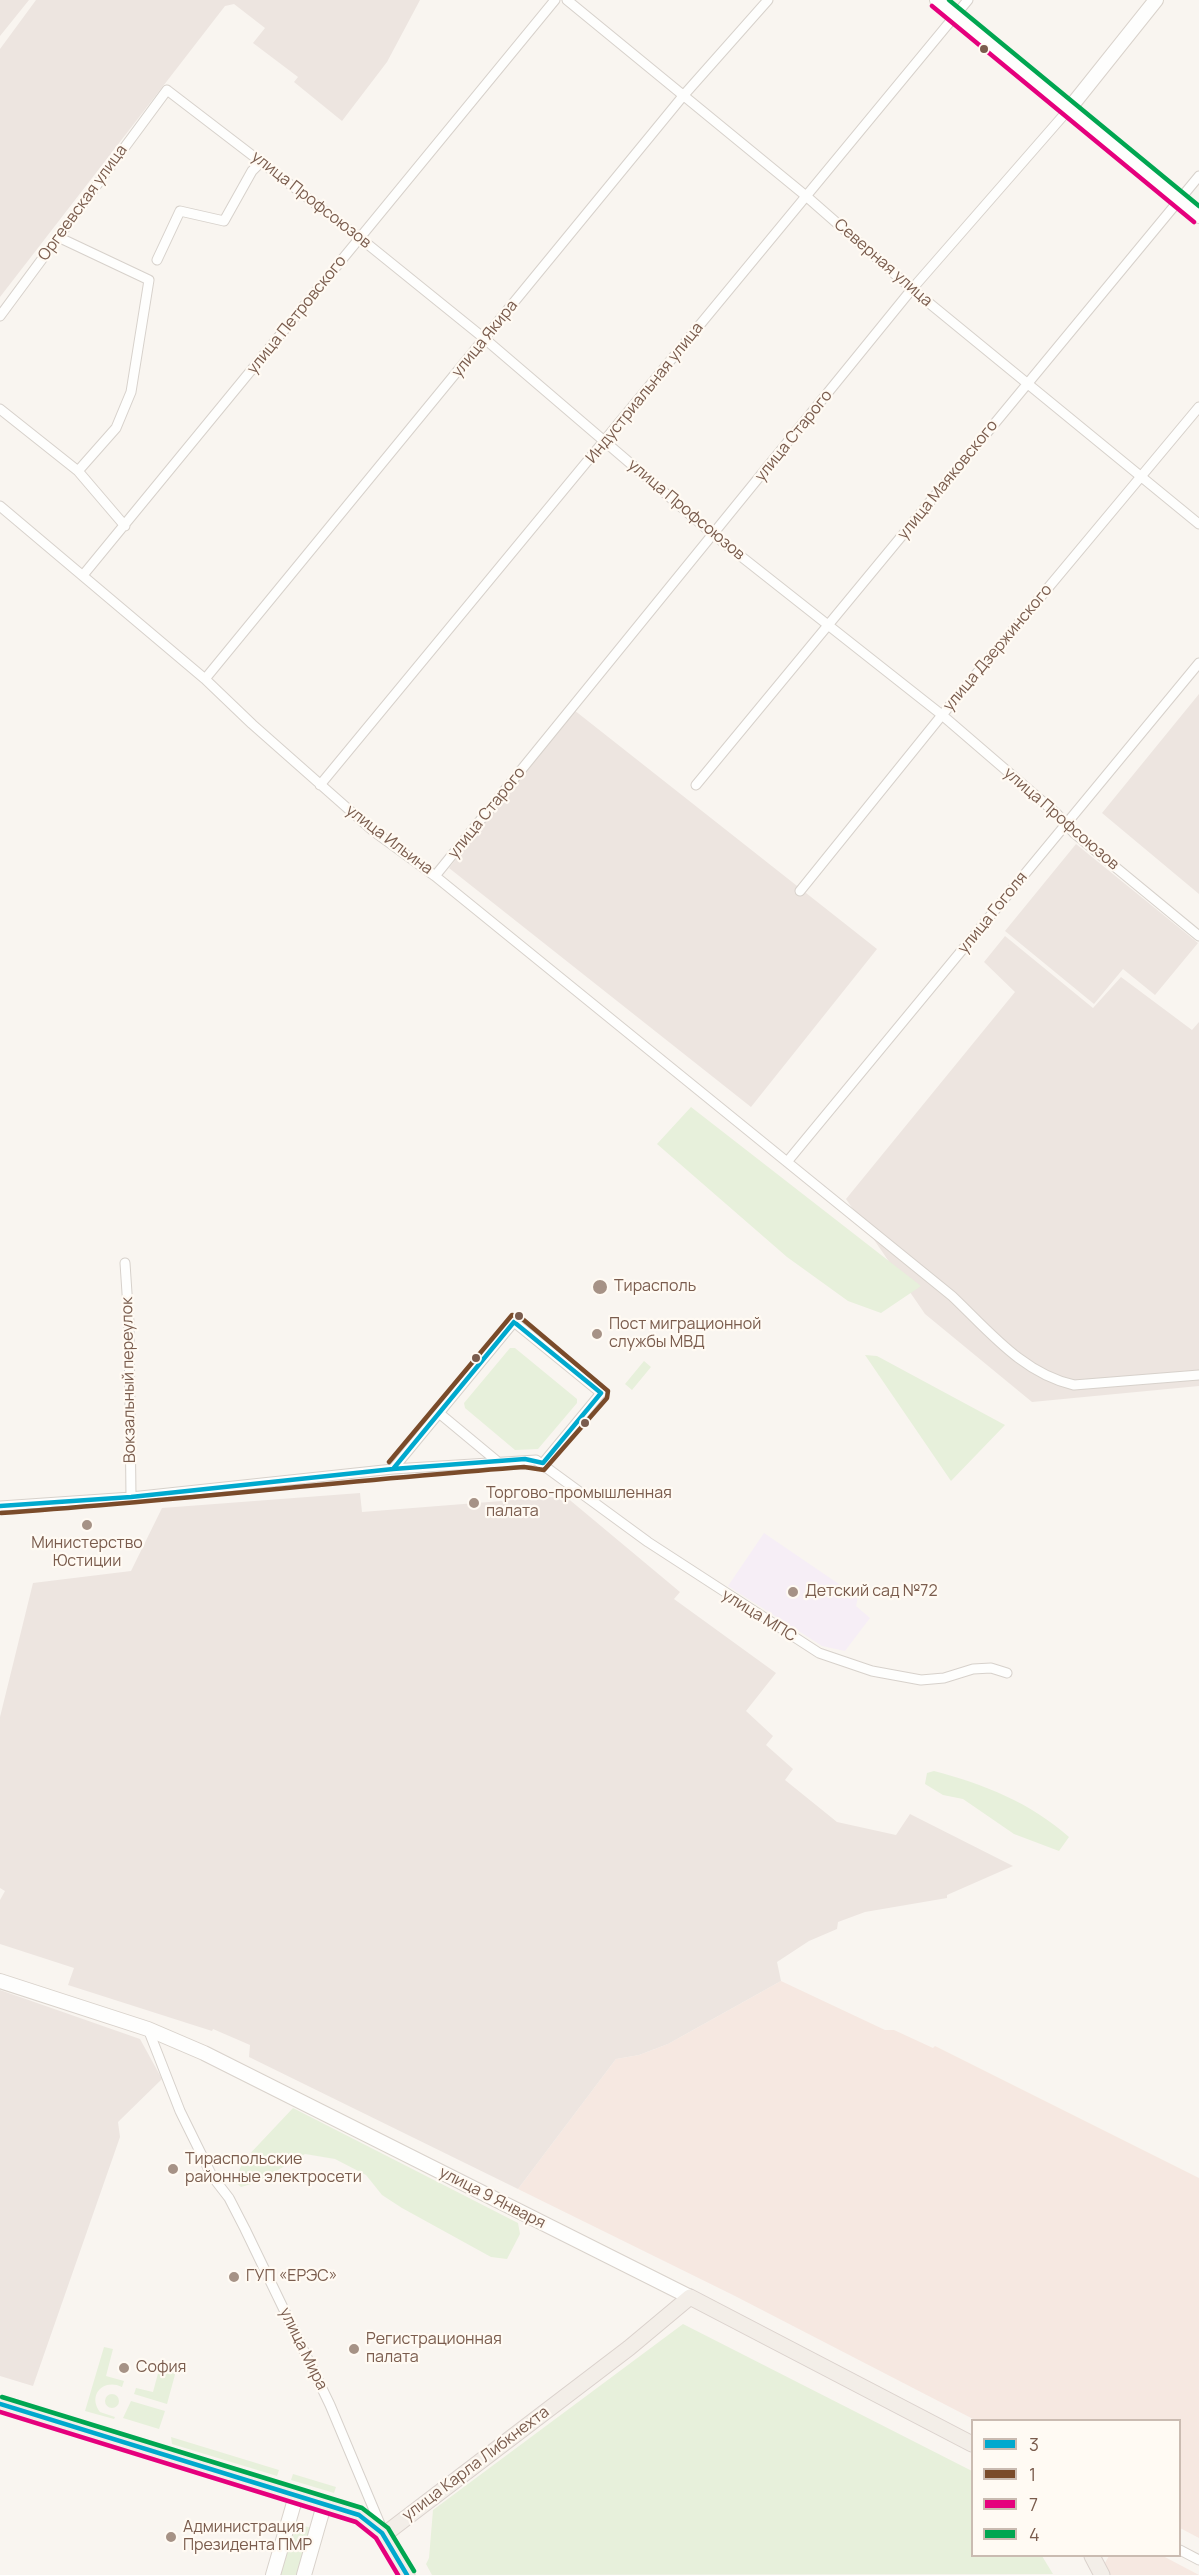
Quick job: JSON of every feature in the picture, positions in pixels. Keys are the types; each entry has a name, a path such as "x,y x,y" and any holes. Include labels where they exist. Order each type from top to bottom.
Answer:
{"main road":[{"name":"улица 9 Января","path":"690,2297 971,2443"},
{"name":"улица Карла Либкнехта","path":"385,2534 629,2348 690,2297"},
{"path":"0,2404 366,2518 385,2534"},
{"name":"улица Мира","path":"385,2534 407,2575"}],"street":[{"name":"улица Петровского","path":"84,574 555,0"},
{"name":"Северная улица","path":"567,0 806,196 912,289 1199,524"},
{"name":"улица Якира","path":"205,679 683,96 768,0"},
{"path":"937,0 1199,216"},
{"name":"Индустриальная улица","path":"320,785 969,0"},
{"name":"улица Старого","path":"435,876 912,289 1069,109 1156,0"},
{"name":"улица Профсоюзов","path":"167,90 262,161 485,339 714,535 942,715 1074,833 1199,936"},
{"name":"Оргеевская улица","path":"0,316 167,90"},
{"path":"157,260 180,211 224,221 252,171 262,161"},
{"name":"улица Маяковского","path":"696,784 830,625 1199,176"},
{"path":"58,237 149,280 131,392 116,428 78,471"},
{"name":"улица Дзержинского","path":"800,891 942,715 1199,407"},
{"path":"0,409 78,471 125,526"},
{"name":"улица Ильина","path":"0,506 84,574 205,679 372,830 435,876 951,1296 1029,1367 1041,1375 1074,1385 1199,1375"},
{"name":"улица Гоголя","path":"787,1162 1199,663"},
{"name":"Вокзальный переулок","path":"125,1263 129,1323 131,1497"},
{"path":"0,1506 131,1497 393,1469 525,1460 543,1463 601,1394 514,1322 393,1469"},
{"path":"439,1413 498,1462"},
{"name":"улица МПС","path":"543,1463 648,1542 819,1653 872,1671 921,1680 944,1678 973,1669 991,1668 1007,1673"},
{"name":"улица 9 Января","path":"0,1981 148,2029 204,2053 690,2297"},
{"name":"улица Мира","path":"148,2029 180,2111 212,2176 229,2198 245,2229 330,2405 385,2534"},
{"path":"273,2575 296,2496"},
{"path":"304,2575 324,2505"},
{"path":"1181,2551 1199,2560"}],"shaded area":[{"path":"0,0 29,0 0,36"},
{"path":"36,0 420,0 387,62 342,121 294,82 298,77 253,43 265,28 234,4 225,6 0,297 0,49"},
{"path":"1199,694 1199,894 1102,813"},
{"path":"574,710 877,949 751,1107 449,868"},
{"path":"1076,844 1198,943 1155,995 1123,969 1094,1004 1005,931"},
{"path":"1005,936 1093,1008 1121,977 1192,1030 1199,1022 1199,1386 1032,1402 925,1314 846,1199 1015,992 984,962"},
{"path":"360,1493 362,1512 565,1496 680,1592 674,1599 776,1673 746,1711 773,1736 766,1745 793,1769 785,1780 837,1822 896,1835 910,1814 1013,1866 947,1895 947,1898 865,1912 838,1922 837,1929 809,1941 777,1962 781,1981 668,2044 639,2055 616,2059 518,2189 249,2057 250,2045 213,2029 212,2031 68,1985 74,1968 0,1944 0,1900 5,1891 0,1888 0,1717 33,1583 131,1571 162,1508"},
{"name":"Детский сад №72","path":"764,1533 858,1597 856,1606 870,1618 845,1651 822,1646 728,1586"},
{"path":"781,1981 885,2030 894,2030 933,2048 935,2046 1199,2178 1199,2538 1181,2529 1181,2419 973,2419 735,2296 518,2189 616,2059 639,2055 668,2044"},
{"path":"0,1990 140,2039 162,2079 118,2122 120,2137 33,2386 0,2376"},
{"path":"1108,2557 1165,2557 1199,2575 1107,2575 1103,2566"}],"green space":[{"path":"691,1107 921,1286 881,1313 848,1301 787,1257 657,1144"},
{"path":"510,1348 515,1348 577,1399 577,1403 538,1449 515,1450 465,1408 464,1403"},
{"path":"865,1355 877,1356 1005,1425 951,1481"},
{"path":"644,1361 651,1367 632,1390 625,1384"},
{"path":"934,1771 1006,1796 1039,1814 1069,1837 1059,1851 1014,1834 963,1799 943,1795 925,1784 927,1773"},
{"path":"293,2108 518,2223 520,2234 507,2259 491,2257 402,2208 382,2195 366,2175 335,2159 305,2154 258,2182 241,2187 234,2181 244,2160"},
{"path":"683,2324 971,2470 971,2557 1043,2557 1053,2574 432,2575 426,2564 429,2558 433,2510"},
{"path":"104,2347 113,2349 106,2376 124,2381 122,2387 104,2386 99,2390 95,2400 100,2412 115,2417 114,2419 85,2411"},
{"path":"160,2366 176,2371 167,2404 134,2394 136,2388 153,2392"},
{"path":"112,2394 117,2396 119,2401 117,2406 112,2408 107,2406 105,2401 107,2396"},
{"path":"131,2401 165,2411 159,2429 123,2418"},
{"path":"171,2437 279,2470 277,2476 172,2444"},
{"path":"293,2474 336,2487 334,2493 291,2480"},
{"path":"292,2523 312,2528 298,2575 277,2575"}],"transit line":[{"name":"4","path":"949,0 1199,206"},
{"name":"7","path":"932,6 1194,222"},
{"name":"1","path":"1,1513 524,1467 544,1470 607,1398 608,1391 519,1316 512,1315 389,1462"},
{"name":"3","path":"514,1322 601,1393 543,1463 525,1459 393,1469 514,1322"},
{"name":"3","path":"0,1506 131,1497 393,1469"},
{"name":"4","path":"2,2397 362,2508 388,2528 414,2571"},
{"name":"3","path":"0,2404 359,2515 382,2533 407,2575"},
{"name":"7","path":"0,2412 356,2522 376,2538 398,2575"}],"place":[{"name":"Тирасполь","path":"600,1287"},
{"name":"Пост миграционной службы МВД","path":"597,1334"},
{"name":"Торгово-промышленная палата","path":"474,1503"},
{"name":"Министерство Юстиции","path":"87,1525"},
{"name":"Детский сад №72","path":"793,1592"},
{"name":"Тираспольские районные электросети","path":"173,2169"},
{"name":"ГУП «ЕРЭС»","path":"234,2277"},
{"name":"Регистрационная палата","path":"354,2349"},
{"name":"София","path":"124,2368"},
{"name":"Администрация Президента ПМР","path":"171,2537"}]}
